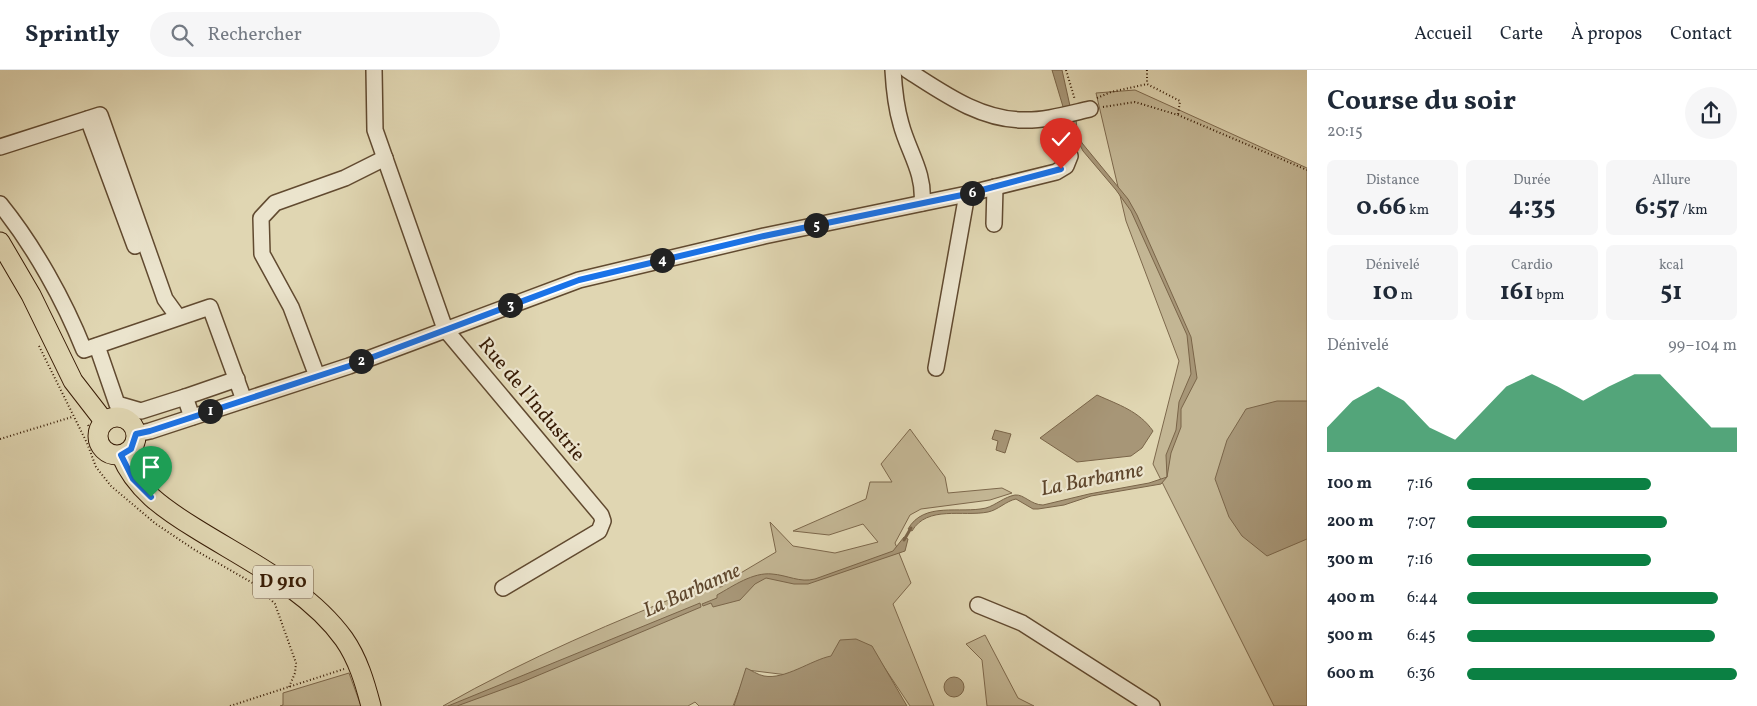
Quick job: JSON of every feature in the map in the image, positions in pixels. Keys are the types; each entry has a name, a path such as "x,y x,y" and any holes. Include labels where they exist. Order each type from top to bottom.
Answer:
{"main road":[{"path":"0,242 31,295 73,381 104,421"},
{"path":"121,416 131,422 136,434 131,449 121,455 108,453 99,445 97,432 104,421 121,416"},
{"name":"D 910","path":"121,455 133,479 157,502 285,584 312,606 344,640 358,664 371,706"}],"street":[{"name":"Rue de l'Industrie","path":"374,70 375,130 445,329 601,515 602,521 599,531 503,588"},
{"path":"893,70 901,126 913,152 924,188 922,203"},
{"path":"907,70 971,108 1022,120 1090,110"},
{"path":"136,434 317,376 579,280 967,194 1056,172 1066,166 1070,156 1056,116"},
{"path":"0,147 88,119 171,320"},
{"path":"317,376 291,307 262,254 261,218 275,202 345,178 385,158"},
{"path":"994,224 995,187"},
{"path":"936,368 967,194"},
{"path":"0,204 12,219 68,311 84,350 210,307 244,400"},
{"path":"97,346 118,404 141,411 185,398 237,379"},
{"path":"185,398 192,417"},
{"path":"978,605 1022,623 1152,706"}],"path":[{"path":"1066,70 1076,104 1090,110 1135,102 1178,114 1307,170"},
{"path":"1147,70 1147,84"},
{"path":"1090,110 1094,100 1111,92 1147,84 1180,101 1178,114"},
{"path":"0,439 72,417"},
{"path":"230,706 358,664"}],"shaded area":[{"path":"1052,70 1062,70 1070,106 1068,111 1064,110"},
{"path":"1135,90 1307,168 1307,706 1274,706 1153,464 1179,361 1126,221 1096,93"},
{"path":"1072,119 1076,119 1082,143 1128,199 1137,215 1191,337 1197,378 1181,409 1181,427 1171,453 1167,477 1166,455 1176,430 1179,402 1191,374 1187,335 1131,211 1083,151 1074,134"},
{"path":"1097,395 1135,413 1153,431 1142,448 1131,456 1077,462 1040,438"},
{"path":"1277,401 1307,401 1307,539 1267,556 1242,536 1229,517 1215,479 1227,440 1246,409"},
{"path":"910,429 945,477 948,493 1002,488 1012,493 990,500 921,509 910,515 895,543 911,583 893,604 934,706 910,706 880,661 804,677 747,670 733,706 699,706 695,702 688,706 443,706 539,656 605,626 706,585 721,587 776,552 770,522 793,546 835,553 878,542 863,524 829,535 793,531 866,499 870,482 892,482 881,464"},
{"path":"995,430 1011,434 1005,453 996,450 998,441 992,439"},
{"path":"1167,477 1161,484 1091,496 1064,505 1033,509 1016,499 988,512 936,515 919,523 912,531 908,529 915,520 923,515 943,510 986,508 1015,495 1043,505 1149,483"},
{"path":"904,537 908,539 905,551 808,584 794,584 766,578 755,584 740,600 713,607 711,603 703,606 702,604 717,598 717,595 736,584 758,575 772,574 799,579 815,579 893,551"},
{"path":"700,603 701,607 520,683 457,706 448,706"},
{"path":"985,635 1018,698 1034,706 987,706 982,660 966,644"},
{"path":"856,639 872,646 907,706 734,706 746,668 764,676 781,675 831,656 840,640"},
{"path":"349,673 361,706 280,706 283,705 283,693"},
{"path":"954,677 961,680 964,687 961,694 954,697 947,694 944,687 947,680"}],"waterway":[{"name":"La Barbanne","path":"904,540 911,528"}],"route":[{"path":"151,497 133,479 121,455 131,449 136,439 136,434 349,366 579,280 764,236 967,194 1056,172 1061,169"}]}
